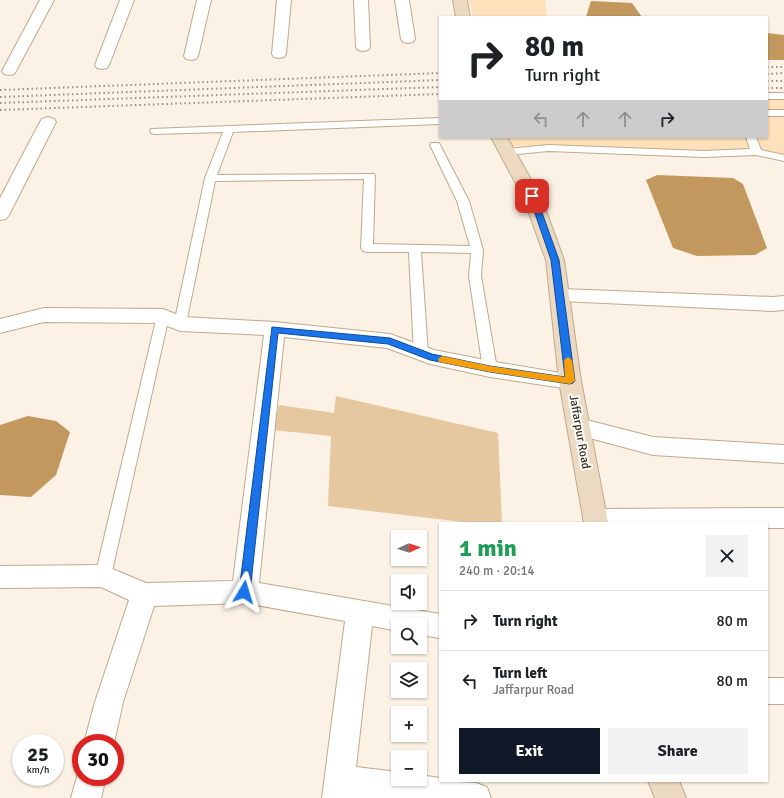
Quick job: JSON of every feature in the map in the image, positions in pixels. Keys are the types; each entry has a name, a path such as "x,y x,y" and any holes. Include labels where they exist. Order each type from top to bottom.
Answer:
{"street":[{"path":"9,71 47,0"},
{"path":"102,65 127,0"},
{"path":"191,56 204,0"},
{"path":"280,54 284,0"},
{"path":"360,0 363,47"},
{"path":"402,0 408,39"},
{"path":"460,0 463,16"},
{"path":"0,215 8,185 48,122"},
{"name":"Jaffarpur Road","path":"503,144 532,196 555,260 561,295 570,381 596,521"},
{"path":"561,295 772,304 784,303"},
{"path":"0,326 44,315 172,320 275,329 390,341 421,354 490,369 570,381"},
{"path":"244,592 275,329"},
{"path":"579,427 653,446 784,454"},
{"path":"596,521 784,518"},
{"path":"0,577 103,576 144,595 244,592 439,626"},
{"path":"101,734 108,702 144,595"},
{"path":"360,612 338,789 476,798"},
{"path":"768,691 784,691"},
{"path":"656,798 659,782"},
{"path":"663,782 671,798"},
{"path":"86,798 89,786"}],"lane":[{"path":"768,96 784,96"},
{"path":"768,113 784,113"},
{"path":"155,131 439,121"},
{"path":"103,576 172,320 191,275 210,178 229,129"},
{"path":"751,138 756,152"},
{"path":"503,144 548,148 704,154 756,152 784,158"},
{"path":"435,145 463,201 477,250 475,276 490,369"},
{"path":"210,178 370,176 366,248 477,250"},
{"path":"415,248 421,354"}],"shaded area":[{"path":"469,0 545,0 547,16 473,16"},
{"path":"591,1 632,3 641,16 586,16"},
{"path":"768,33 784,35 784,60 768,60"},
{"path":"768,99 784,99 784,156 550,146 512,146 508,138 768,138"},
{"path":"657,175 733,178 743,184 767,248 755,255 697,256 673,248 646,180"},
{"path":"336,396 498,433 502,522 464,522 328,506 331,436 273,430 279,405 334,413"},
{"path":"28,416 56,421 70,432 56,475 31,497 0,495 0,425"}],"railway":[{"path":"768,67 784,67"},
{"path":"0,90 439,73"},
{"path":"768,74 784,73"},
{"path":"0,97 439,80"},
{"path":"768,81 784,81"},
{"path":"0,103 439,87"},
{"path":"768,88 784,88"},
{"path":"0,110 439,94"}],"slow traffic":[{"path":"442,359 490,369 570,381 568,360"}],"route":[{"path":"244,592 275,329 390,341 430,357 490,369 570,381 561,295 555,260 532,196"}]}
